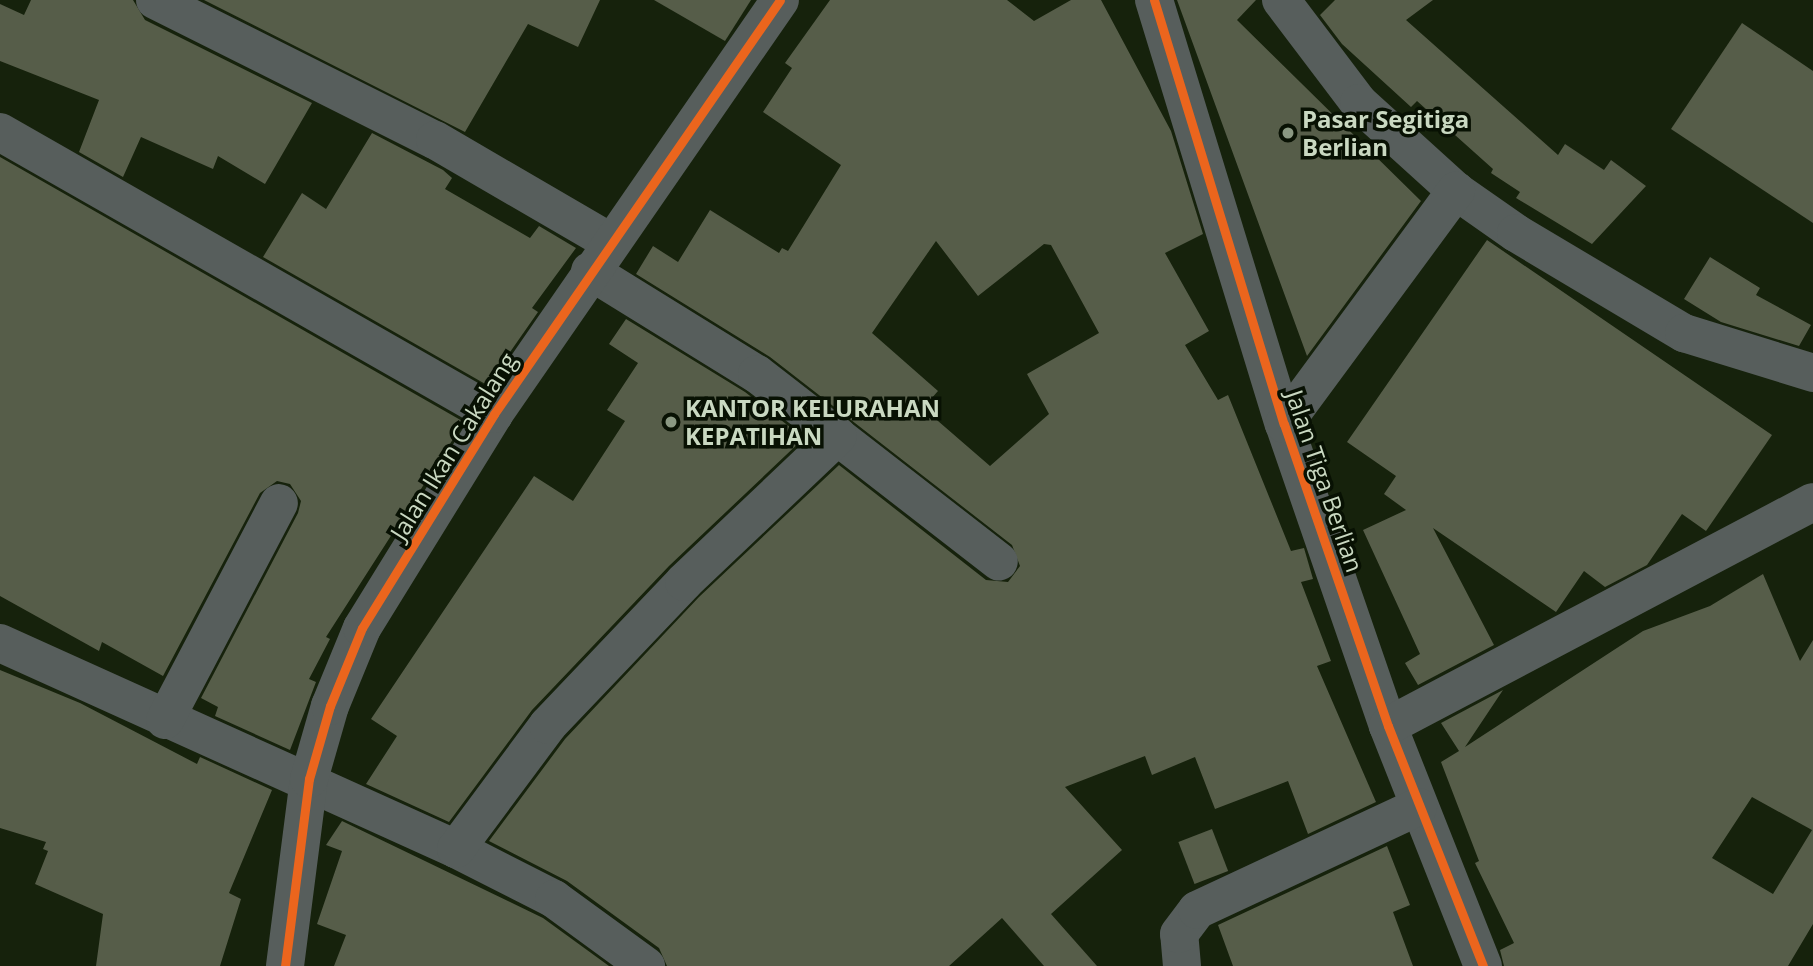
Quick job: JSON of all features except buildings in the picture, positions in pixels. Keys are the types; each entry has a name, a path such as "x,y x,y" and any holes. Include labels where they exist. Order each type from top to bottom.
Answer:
{"street":[{"path":"155,0 435,140 600,257 757,374 999,562"},
{"name":"Jalan Ikan Cakalang","path":"285,966 309,779 330,706 362,628 494,414 780,0"},
{"name":"Jalan Tiga Berlian","path":"1154,0 1284,424 1388,726 1483,966"},
{"path":"1281,0 1359,103 1456,191 1585,279 1684,333 1813,373"},
{"path":"0,132 494,414"},
{"path":"1284,424 1456,191"},
{"path":"456,849 548,725 684,583 838,436"},
{"path":"1388,726 1813,502"},
{"path":"165,720 279,503"},
{"path":"0,643 165,720 309,779 456,849 554,899 646,966"},
{"path":"1182,966 1179,934 1197,910 1418,807"}],"cycle path":[{"path":"285,966 309,779 330,706 362,628 494,414 780,0"},
{"path":"1154,0 1284,424 1388,726 1483,966"}],"place":[{"name":"Pasar Segitiga Berlian","path":"1288,133"},
{"name":"KANTOR KELURAHAN KEPATIHAN","path":"671,422"}]}
